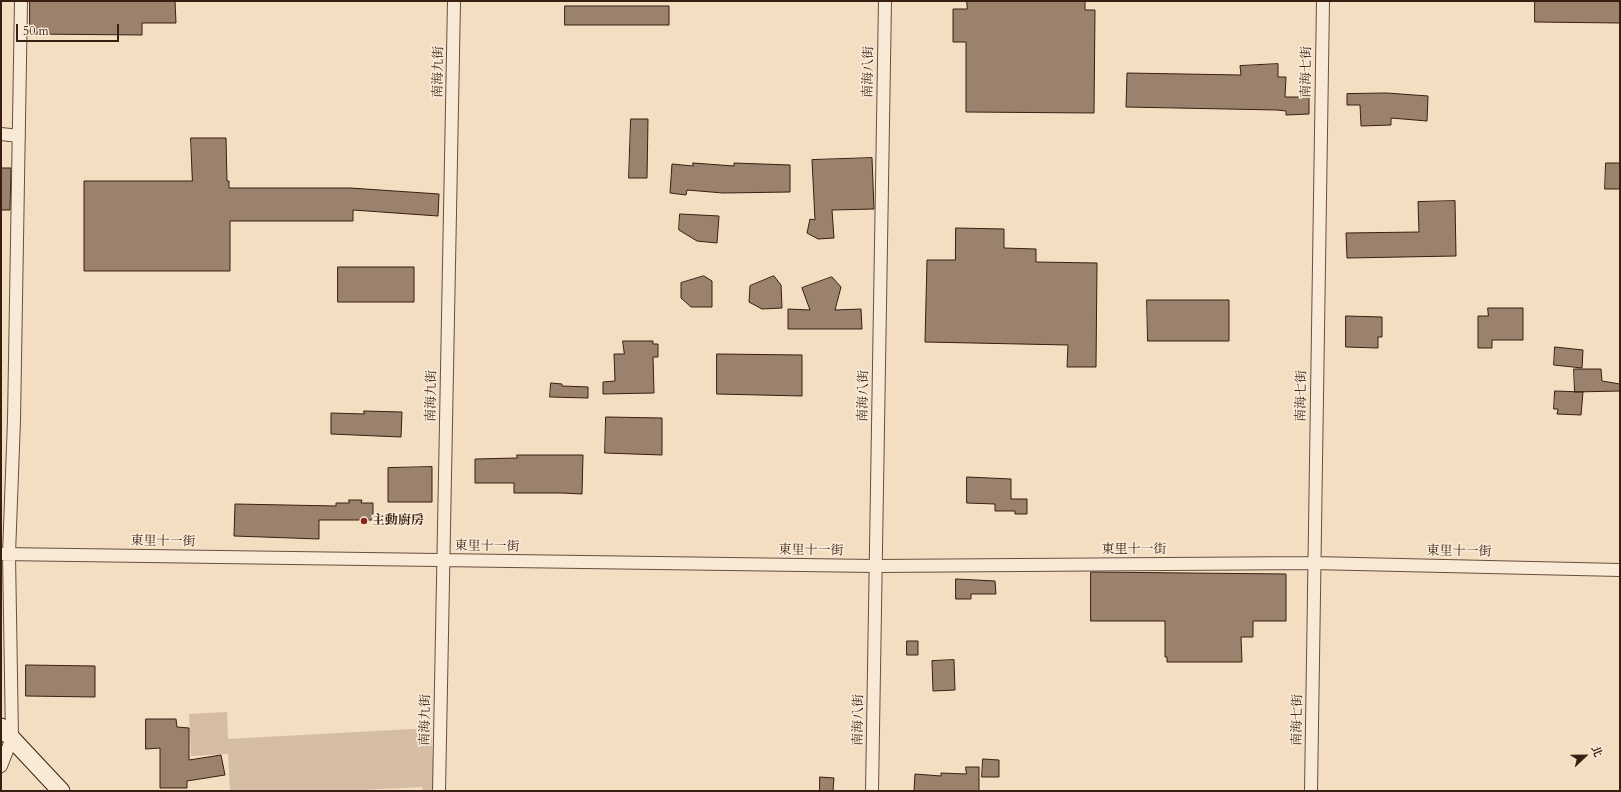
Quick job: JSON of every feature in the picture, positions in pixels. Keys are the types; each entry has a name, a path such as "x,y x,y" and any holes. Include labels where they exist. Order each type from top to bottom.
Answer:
{"street":[{"path":"1,766 6,732 5,554 14,420 21,1"},
{"name":"南海九街","path":"439,791 442,560 454,1"},
{"name":"南海八街","path":"872,791 884,1"},
{"name":"南海七街","path":"1311,791 1323,1"},
{"path":"1,134 19,136"},
{"name":"東里十一街","path":"5,554 875,566 1314,563 1620,570"},
{"path":"6,732 61,791"}],"shaded area":[{"path":"227,712 228,739 431,728 435,791 423,791 422,787 342,791 230,791 228,754 191,756 189,714"}],"building":[{"path":"30,1 175,1 176,23 142,23 142,35 30,34"},
{"path":"967,1 1085,1 1085,10 1095,10 1094,113 966,112 966,42 953,42 953,9 967,9"},
{"path":"1535,1 1620,1 1620,23 1535,22"},
{"path":"565,6 669,6 669,25 565,25"},
{"path":"1278,64 1278,77 1286,77 1285,97 1309,97 1309,114 1286,115 1286,111 1277,110 1126,107 1127,73 1241,75 1240,66"},
{"path":"1387,93 1428,96 1427,121 1391,118 1391,125 1361,126 1360,105 1347,105 1347,94"},
{"path":"631,119 648,119 647,178 629,178"},
{"path":"191,138 226,138 227,181 229,181 229,188 350,188 439,194 438,216 353,210 353,221 230,221 230,271 84,271 84,181 192,181"},
{"path":"872,158 874,209 832,210 834,238 818,239 807,233 810,219 815,220 812,160"},
{"path":"693,163 734,166 734,163 790,165 790,192 723,193 687,190 686,195 670,193 672,164 693,166"},
{"path":"1606,163 1620,163 1620,189 1605,189"},
{"path":"1,168 11,168 10,210 1,210"},
{"path":"1455,201 1456,256 1347,258 1346,233 1419,232 1418,202"},
{"path":"680,214 719,216 717,243 697,241 679,230"},
{"path":"956,228 1004,229 1004,248 1036,249 1036,262 1097,263 1096,367 1067,367 1068,345 925,342 927,260 955,260"},
{"path":"338,267 414,267 414,302 338,302"},
{"path":"704,276 712,281 712,307 691,307 681,298 681,283"},
{"path":"774,276 781,285 782,308 762,309 749,302 750,286"},
{"path":"832,277 841,287 835,310 861,309 862,329 788,329 788,309 810,310 802,288"},
{"path":"1147,300 1229,300 1229,341 1148,341"},
{"path":"1488,308 1523,308 1523,340 1492,340 1492,348 1478,348 1478,316 1488,316"},
{"path":"1346,316 1382,317 1382,337 1378,337 1378,348 1346,347"},
{"path":"623,341 653,341 653,344 658,344 658,357 653,357 654,393 603,394 603,382 615,381 614,354 624,354"},
{"path":"1555,347 1583,350 1582,368 1554,365"},
{"path":"717,354 802,355 802,396 717,394"},
{"path":"1574,369 1601,369 1602,381 1620,384 1620,391 1575,392"},
{"path":"551,383 562,384 562,386 588,387 588,398 550,397"},
{"path":"1555,391 1583,392 1581,415 1557,414 1558,409 1554,409"},
{"path":"364,411 402,412 401,437 331,434 331,413 364,414"},
{"path":"606,417 662,418 662,455 605,453"},
{"path":"517,455 583,455 582,494 514,493 514,483 475,483 475,459 517,458"},
{"path":"432,467 432,502 388,502 388,468"},
{"path":"967,477 1011,479 1011,499 1027,499 1027,514 1015,514 1015,511 995,511 995,504 967,503"},
{"path":"349,500 362,500 361,503 373,503 373,520 319,520 319,539 234,536 235,504 336,506 336,503 349,503"},
{"path":"1091,572 1286,574 1286,621 1253,621 1253,637 1241,637 1242,662 1167,662 1167,657 1165,657 1165,621 1091,621"},
{"path":"956,579 995,581 996,594 971,594 971,599 956,599"},
{"path":"907,641 918,641 918,655 907,655"},
{"path":"954,660 955,690 933,691 932,661"},
{"path":"26,665 95,666 95,697 26,696"},
{"path":"146,719 176,719 177,727 189,728 189,760 221,755 225,775 187,781 187,788 160,788 160,748 146,749"},
{"path":"983,759 999,760 999,777 982,777"},
{"path":"966,767 979,767 979,791 914,791 915,774 941,776 941,773 966,774"},
{"path":"820,777 834,778 833,791 820,791"}],"place":[{"name":"主動廚房","path":"364,521"}]}
